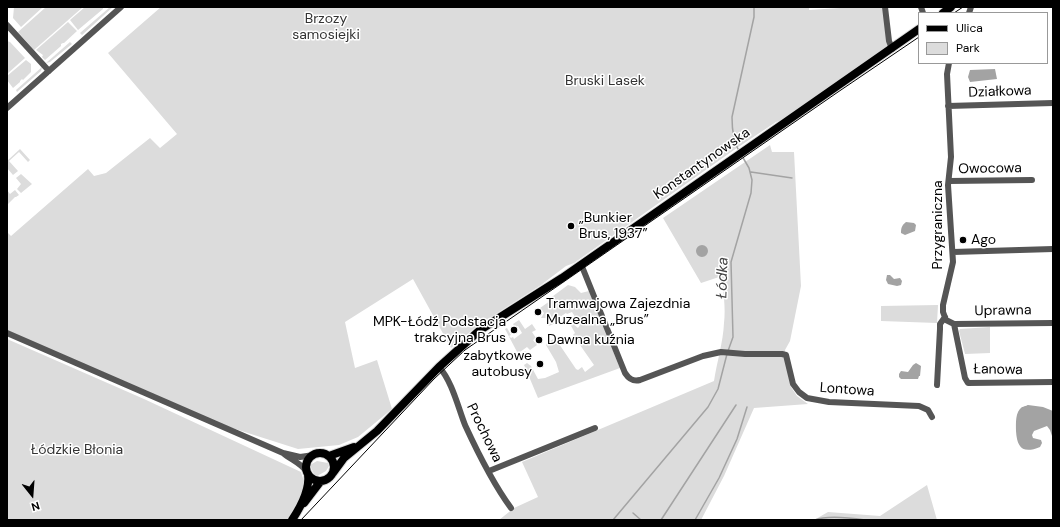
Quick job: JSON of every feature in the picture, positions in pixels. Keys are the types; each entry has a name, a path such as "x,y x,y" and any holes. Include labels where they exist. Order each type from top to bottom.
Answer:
{"main road":[{"name":"Konstantynowska","path":"333,473 341,462 383,425 439,367 480,330 581,264 918,30"},
{"name":"Konstantynowska","path":"329,456 351,447 357,447"},
{"path":"292,520 301,506 308,485 306,465 308,461 314,455 321,453 329,456 334,464 333,473 327,480 320,482 306,502 301,506"},
{"path":"307,473 313,479 320,482"}],"street":[{"path":"7,108 121,7"},
{"path":"885,7 889,41 892,49"},
{"path":"7,25 49,71"},
{"name":"Przygraniczna","path":"937,385 940,324 945,317 943,305 953,266 948,185 951,157 947,74 949,64"},
{"name":"Działkowa","path":"948,106 1053,103"},
{"name":"Owocowa","path":"949,181 1032,180"},
{"path":"953,252 1053,249"},
{"name":"Lontowa","path":"581,264 625,373 630,379 636,381 640,380 703,356 721,352 736,354 782,354 786,355 793,384 803,396 814,400 829,402 919,406 928,410 932,417"},
{"path":"945,317 949,322 954,324"},
{"name":"Uprawna","path":"954,324 1053,322"},
{"name":"Łanowa","path":"954,324 965,378 968,383 1053,382"},
{"path":"7,333 283,453 300,457 314,455"},
{"name":"Prochowa","path":"439,367 445,374 466,426 498,489 511,508"},
{"path":"489,471 595,428"},
{"path":"283,453 304,468 307,473"}],"green space":[{"path":"14,7 43,7 21,27 13,18"},
{"path":"46,7 83,7 34,50 18,32"},
{"path":"85,7 103,7 103,9 78,30 70,20"},
{"path":"110,7 113,7 82,35 80,33"},
{"path":"161,7 809,7 809,10 883,7 887,45 886,49 785,119 776,122 734,150 574,263 566,266 541,285 477,326 451,348 413,279 345,322 355,368 377,360 392,409 358,437 339,445 298,449 229,427 7,331 7,232 11,236 88,169 94,176 106,173 150,138 160,148 177,134 108,53"},
{"path":"68,22 77,31 45,60 42,57 43,55 36,50"},
{"path":"7,41 10,42 25,58 7,74"},
{"path":"70,42 72,44 50,62 46,63"},
{"path":"26,60 31,64 31,72 13,88 7,80 7,76"},
{"path":"42,67 41,71 17,92 16,90"},
{"path":"770,145 772,152 794,152 801,286 790,341 785,350 786,364 791,387 797,396 808,404 754,408 724,476 701,520 499,520 514,508 538,497 522,462 714,381 725,317 722,276 701,283 663,218"},
{"path":"20,149 30,160 28,162 19,152 9,161 18,171 13,175 7,168 7,161"},
{"path":"21,174 32,184 21,193 17,189 21,184 16,178"},
{"path":"7,190 10,194 15,190 19,195 8,204 7,203"},
{"path":"568,285 575,287 581,293 589,291 620,368 538,398 524,365 527,363 531,366 538,379 545,378 559,372 556,362 546,345 555,338 576,369 578,370 582,367 585,372 594,365 573,335 575,333 570,324 572,323 578,328 580,325 572,312 566,313 560,317 560,321 549,326 547,323 547,318 541,318 544,313 540,308 550,301 549,299"},
{"path":"938,305 937,323 881,321 881,306"},
{"path":"519,320 525,329 532,324 536,330 532,332 536,338 533,340 537,345 530,350 527,347 520,352 521,354 525,351 528,355 521,360 505,329 507,328 511,335 509,336 511,338 513,337 514,339 522,333 518,326 515,327 513,324"},
{"path":"990,327 990,353 965,354 959,331 960,329"},
{"name":"Łódzkie Błonia","path":"7,339 144,399 301,472 305,485 303,492 287,520 7,520"},
{"path":"317,461 328,463 329,466 326,471 317,476 314,474 310,465"},
{"path":"927,485 937,520 814,520 828,512 880,516"}],"shaded area":[{"path":"995,69 997,79 970,82 968,77 970,70"},
{"path":"906,222 914,223 916,225 915,231 905,235 901,233 901,231"},
{"path":"704,245 707,246 707,256 700,257 697,256 696,249 697,246"},
{"path":"887,275 890,275 894,279 900,278 902,281 901,285 897,286 888,284 886,280"},
{"path":"916,363 921,366 920,376 918,379 901,379 899,377 901,371 908,372"},
{"path":"1028,405 1043,407 1053,411 1053,439 1047,426 1034,431 1032,435 1033,438 1041,440 1042,443 1040,447 1029,450 1022,448 1018,442 1016,431 1016,418 1018,412 1022,407"}],"waterway":[{"name":"Łódka","path":"739,151 733,135 732,117 754,17 754,7"},
{"name":"Łódka","path":"728,351 733,337 731,262 751,193 752,180 749,168 742,156"},
{"path":"751,172 792,178"},
{"name":"Łódka","path":"613,520 708,407 718,389 727,354"},
{"path":"661,520 736,405"},
{"path":"695,520 719,478 737,439 747,407"},
{"path":"633,513 641,520"},
{"path":"815,520 833,517 865,520"}],"tram line":[{"path":"956,12 963,7"},
{"path":"301,520 434,379 465,350 918,38"}],"place":[{"name":"„Bunkier Brus, 1937”","path":"571,226"},
{"name":"Ago","path":"963,240"},
{"name":"Tramwajowa Zajezdnia Muzealna „Brus”","path":"538,312"},
{"name":"MPK-Łódź Podstacja trakcyjna Brus","path":"514,330"},
{"name":"Dawna kuźnia","path":"539,340"},
{"name":"zabytkowe autobusy","path":"540,364"}],"park label":[{"name":"Brzozy samosiejki","path":"326,28"},
{"name":"Bruski Lasek","path":"605,81"}]}
